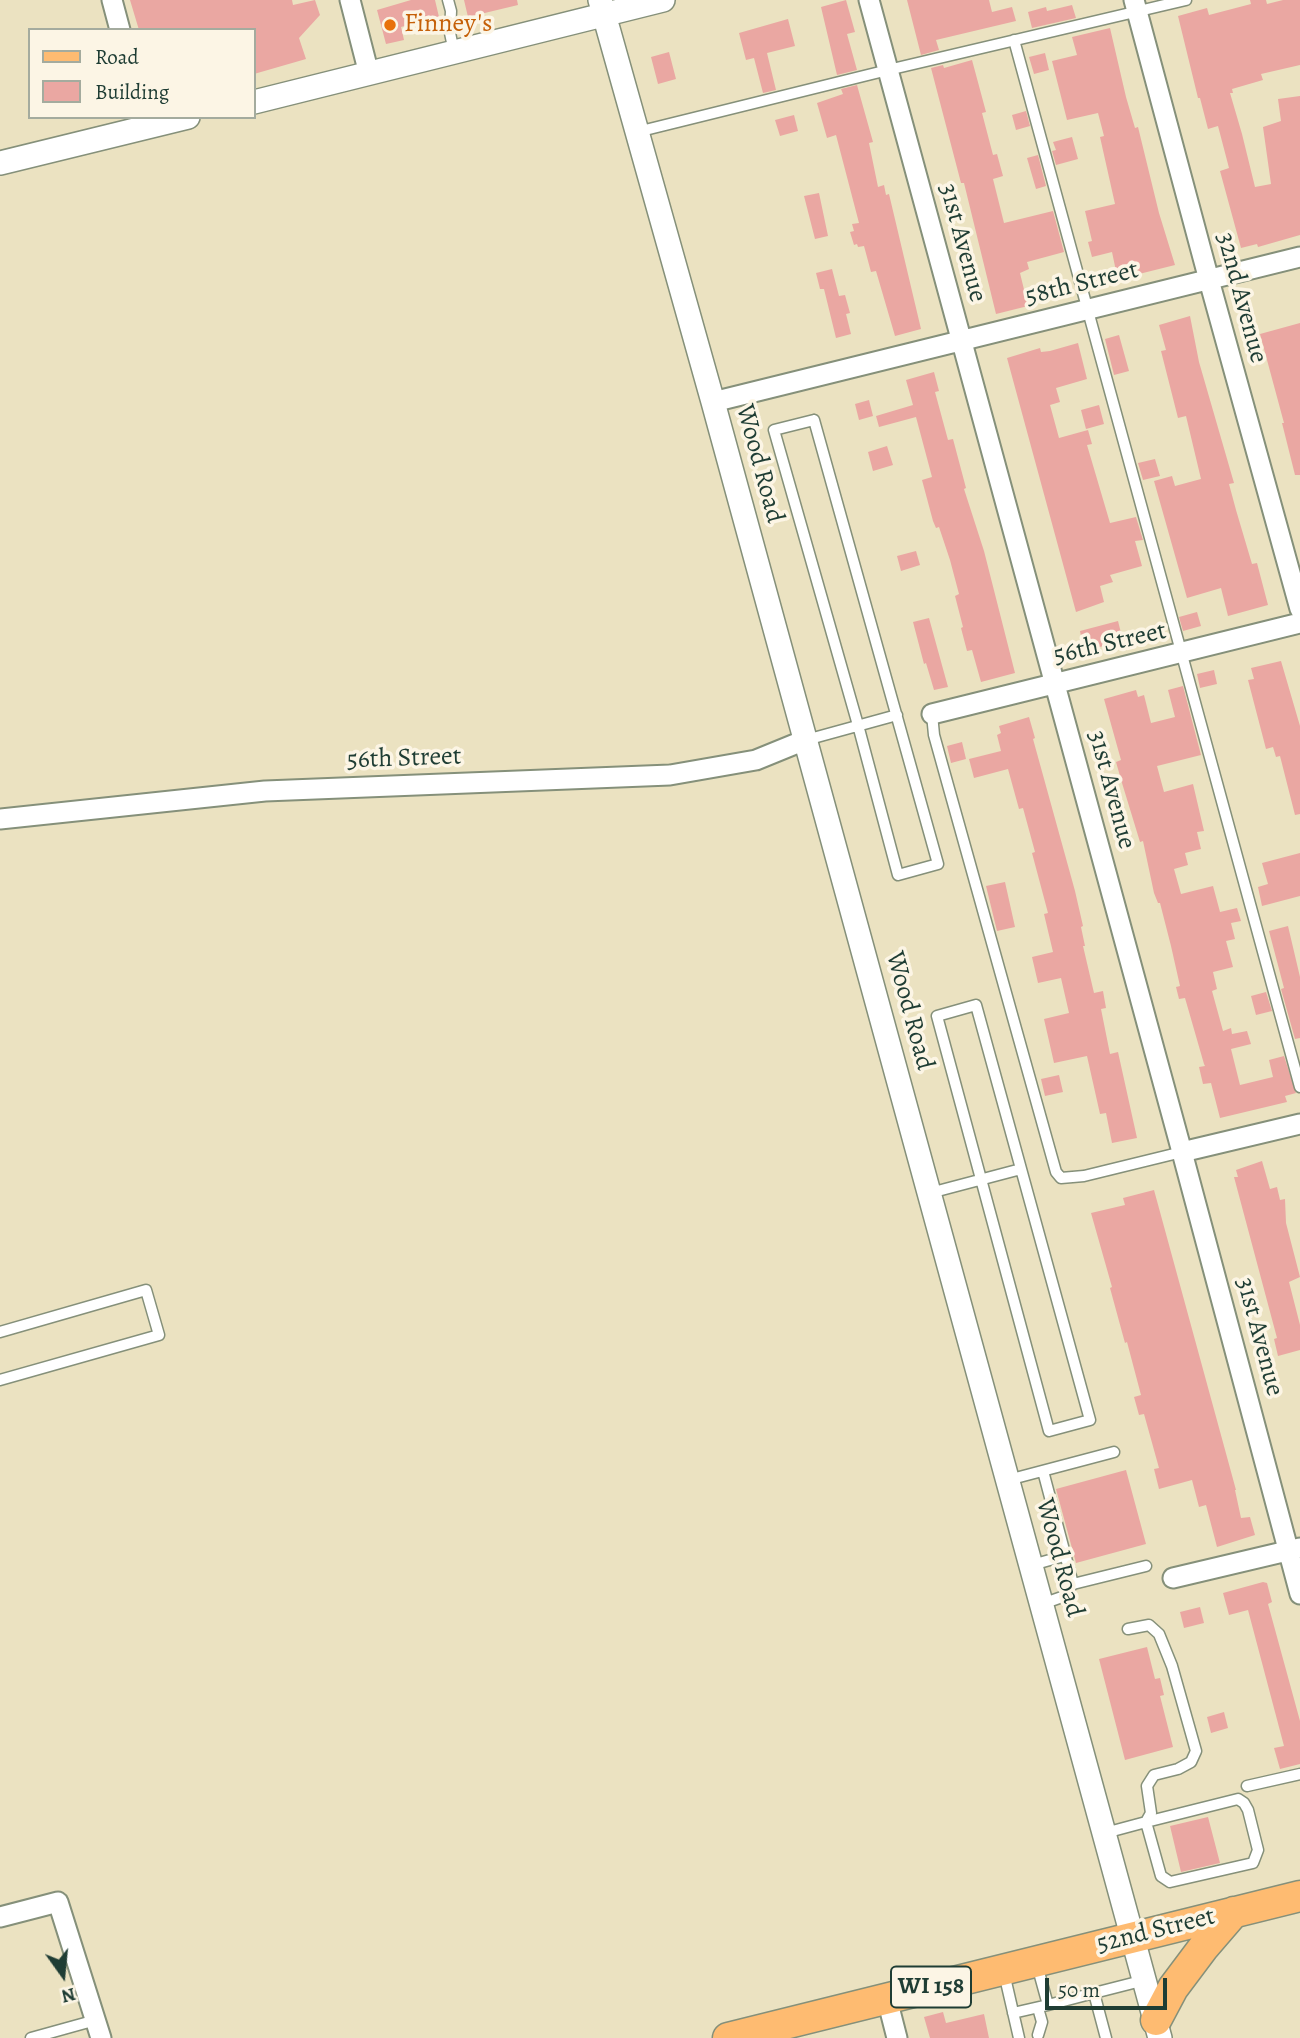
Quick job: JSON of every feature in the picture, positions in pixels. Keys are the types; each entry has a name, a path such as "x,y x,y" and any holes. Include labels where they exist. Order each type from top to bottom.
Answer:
{"main road":[{"name":"52nd Street","path":"739,2037 792,2026 887,1998 1300,1896"},
{"path":"1156,2033 1173,1988 1234,1912"}],"street":[{"path":"111,0 119,28"},
{"path":"350,0 369,74"},
{"path":"256,102 455,52 602,7 663,0"},
{"name":"31st Avenue","path":"869,0 1182,1152 1294,1550 1300,1594"},
{"name":"32nd Avenue","path":"1136,6 1300,609"},
{"name":"Wood Road","path":"602,7 1134,1936 1156,2033"},
{"path":"0,163 146,122 171,119"},
{"name":"58th Street","path":"713,402 1300,257"},
{"name":"56th Street","path":"932,714 1300,624"},
{"name":"56th Street","path":"0,819 265,791 670,775 756,760 805,740"},
{"path":"1182,1152 1300,1124"},
{"path":"1173,1578 1294,1550"},
{"path":"0,1917 58,1902 99,2029"},
{"path":"887,1998 897,2038"}],"lane":[{"path":"448,0 451,11 450,33 455,52"},
{"path":"637,132 1014,40 1136,6 1186,0"},
{"path":"1014,40 1300,1087"},
{"path":"814,420 897,715 938,864 898,875 774,430 814,420"},
{"path":"932,714 934,735 1056,1172 1060,1178 1069,1178 1182,1152"},
{"path":"805,740 897,715"},
{"path":"976,1005 1021,1170 1090,1420 1049,1431 937,1016 976,1005"},
{"path":"930,1193 1021,1170"},
{"path":"0,1332 146,1290 159,1335 0,1380"},
{"path":"1008,1480 1114,1452"},
{"path":"1043,1471 1073,1584"},
{"path":"1032,1565 1064,1556"},
{"path":"1042,1604 1062,1597 1073,1584 1146,1566"},
{"path":"1105,1833 1146,1822 1238,1799 1248,1810 1258,1850 1253,1863 1170,1882 1161,1876 1146,1822 1150,1813 1147,1786 1154,1775 1178,1769 1191,1762 1196,1751 1172,1666 1159,1634 1149,1625 1128,1629"},
{"path":"1247,1786 1300,1774"},
{"path":"1036,1961 1043,2006 1038,2035"},
{"path":"1003,1969 1019,2038"},
{"path":"1013,2013 1145,1980"},
{"path":"1094,1993 1106,2038"},
{"path":"1042,2022 1053,2031"},
{"path":"31,2038 99,2029"}],"building":[{"path":"130,0 292,0 293,5 315,0 320,15 299,38 306,59 256,73 256,28 138,28"},
{"path":"411,0 435,0 439,17 401,27 404,40 386,44 377,10"},
{"path":"464,0 517,0 518,5 468,17"},
{"path":"846,0 855,32 847,34 857,70 837,75 821,7"},
{"path":"907,0 989,0 992,12 1012,7 1016,21 936,40 939,50 921,55"},
{"path":"1250,0 1266,0 1267,4 1300,0 1300,65 1261,74 1263,80 1232,89 1233,93 1230,93 1255,187 1271,184 1263,127 1281,121 1278,99 1300,96 1300,235 1258,247 1257,244 1241,248 1220,171 1229,168 1218,126 1208,129 1178,16 1207,8 1209,15 1251,4"},
{"path":"1072,5 1076,18 1032,28 1028,12 1046,7 1047,11"},
{"path":"788,19 795,46 767,53 776,90 763,93 754,58 746,60 739,33"},
{"path":"1110,28 1126,97 1135,128 1138,127 1175,265 1139,274 1137,267 1116,271 1112,252 1092,257 1088,242 1092,241 1085,211 1115,204 1100,137 1104,136 1098,113 1067,120 1052,61 1077,55 1072,37"},
{"path":"669,52 676,79 658,84 651,57"},
{"path":"1045,53 1049,70 1034,74 1029,57"},
{"path":"972,60 986,112 982,113 993,155 997,154 1003,176 993,179 1004,223 1053,211 1064,252 1027,262 1029,269 1020,273 1028,306 996,314 964,183 961,183 931,68 943,65 944,68"},
{"path":"857,85 873,142 869,143 878,187 884,185 886,195 889,194 921,329 895,336 876,271 871,272 864,246 854,245 850,232 854,231 852,224 859,223 836,135 827,138 817,103 843,94 841,89"},
{"path":"1026,111 1030,126 1016,130 1012,115"},
{"path":"794,115 798,131 780,136 775,120"},
{"path":"1072,137 1078,159 1056,165 1052,151 1056,150 1053,142"},
{"path":"1038,155 1046,186 1036,189 1027,158"},
{"path":"819,193 828,236 815,239 804,196"},
{"path":"832,269 839,296 845,295 850,313 846,314 851,334 836,338 824,289 820,289 816,273"},
{"path":"1190,316 1199,362 1234,483 1229,484 1236,510 1252,564 1257,563 1268,605 1228,616 1221,588 1187,598 1154,481 1172,476 1175,486 1201,479 1186,416 1178,418 1161,351 1166,350 1159,325"},
{"path":"1300,323 1300,475 1295,475 1260,334"},
{"path":"1119,335 1129,371 1114,375 1105,339"},
{"path":"1078,343 1087,379 1056,388 1060,402 1050,405 1059,438 1088,430 1092,444 1087,445 1110,523 1136,517 1143,540 1135,541 1142,566 1110,575 1113,582 1100,586 1104,602 1076,612 1007,358 1040,348 1041,352 1050,351"},
{"path":"934,372 939,391 935,392 948,440 953,439 966,488 964,489 984,551 1015,673 981,682 972,650 967,651 955,596 959,594 939,527 936,528 933,521 922,480 932,477 916,417 879,427 876,416 913,405 906,380"},
{"path":"869,400 873,416 859,420 855,404"},
{"path":"1099,405 1104,424 1086,429 1081,410"},
{"path":"887,446 893,465 873,471 868,452"},
{"path":"1155,459 1160,476 1143,480 1138,463"},
{"path":"916,551 920,565 901,571 897,556"},
{"path":"1197,612 1201,626 1183,631 1179,617"},
{"path":"929,618 948,687 934,690 913,622"},
{"path":"1118,621 1123,641 1084,651 1080,631"},
{"path":"1281,661 1300,726 1300,814 1295,815 1280,756 1276,757 1273,747 1266,749 1248,680 1254,679 1251,668"},
{"path":"1214,670 1217,684 1200,688 1197,674"},
{"path":"1183,686 1201,755 1157,766 1164,792 1193,784 1204,831 1197,832 1201,849 1185,853 1188,865 1174,869 1181,894 1213,886 1220,912 1237,908 1241,921 1231,923 1235,939 1226,941 1233,967 1213,972 1217,989 1212,991 1223,1031 1231,1028 1232,1034 1247,1031 1251,1044 1231,1049 1240,1085 1273,1077 1269,1060 1284,1056 1296,1093 1285,1096 1287,1102 1220,1118 1211,1083 1203,1084 1199,1067 1205,1066 1185,998 1179,999 1176,987 1180,986 1171,946 1160,903 1154,893 1143,841 1140,842 1116,762 1121,760 1104,699 1136,690 1138,697 1144,695 1151,723 1175,717 1168,690"},
{"path":"1029,717 1075,891 1083,926 1083,946 1094,993 1103,991 1106,1008 1101,1009 1110,1054 1118,1052 1137,1138 1112,1143 1106,1113 1100,1114 1087,1056 1054,1063 1044,1019 1069,1013 1061,978 1038,983 1032,957 1053,952 1044,914 1048,913 1023,808 1019,809 1008,769 974,778 969,759 1001,751 997,735 1001,733 999,726"},
{"path":"962,742 966,759 951,763 947,746"},
{"path":"1300,853 1300,896 1262,906 1258,887 1268,884 1262,863"},
{"path":"1005,882 1015,927 997,931 986,886"},
{"path":"1288,926 1300,977 1300,1038 1295,1039 1269,931"},
{"path":"1266,992 1272,1011 1256,1015 1251,996"},
{"path":"1059,1075 1063,1092 1045,1096 1041,1079"},
{"path":"1262,1161 1270,1189 1277,1187 1280,1200 1285,1199 1286,1223 1300,1277 1289,1282 1300,1325 1300,1350 1278,1356 1274,1339 1277,1338 1234,1177 1238,1177 1236,1170"},
{"path":"1154,1190 1236,1490 1241,1518 1250,1517 1255,1535 1217,1547 1206,1505 1199,1507 1192,1480 1159,1489 1154,1469 1159,1468 1144,1414 1139,1415 1134,1397 1141,1395 1091,1213 1125,1205 1123,1198"},
{"path":"1126,1470 1146,1544 1076,1563 1056,1489"},
{"path":"1267,1583 1272,1602 1268,1604 1300,1721 1300,1764 1280,1769 1274,1748 1284,1746 1248,1610 1229,1615 1223,1593"},
{"path":"1200,1607 1204,1623 1184,1628 1180,1612"},
{"path":"1147,1647 1155,1679 1160,1678 1164,1695 1160,1696 1173,1747 1125,1760 1099,1659"},
{"path":"1224,1712 1228,1728 1211,1733 1207,1717"},
{"path":"1208,1817 1220,1863 1181,1872 1170,1826"},
{"path":"943,2012 946,2023 984,2014 989,2038 930,2038 924,2017"}],"place":[{"name":"Finney's","path":"390,25"}]}
